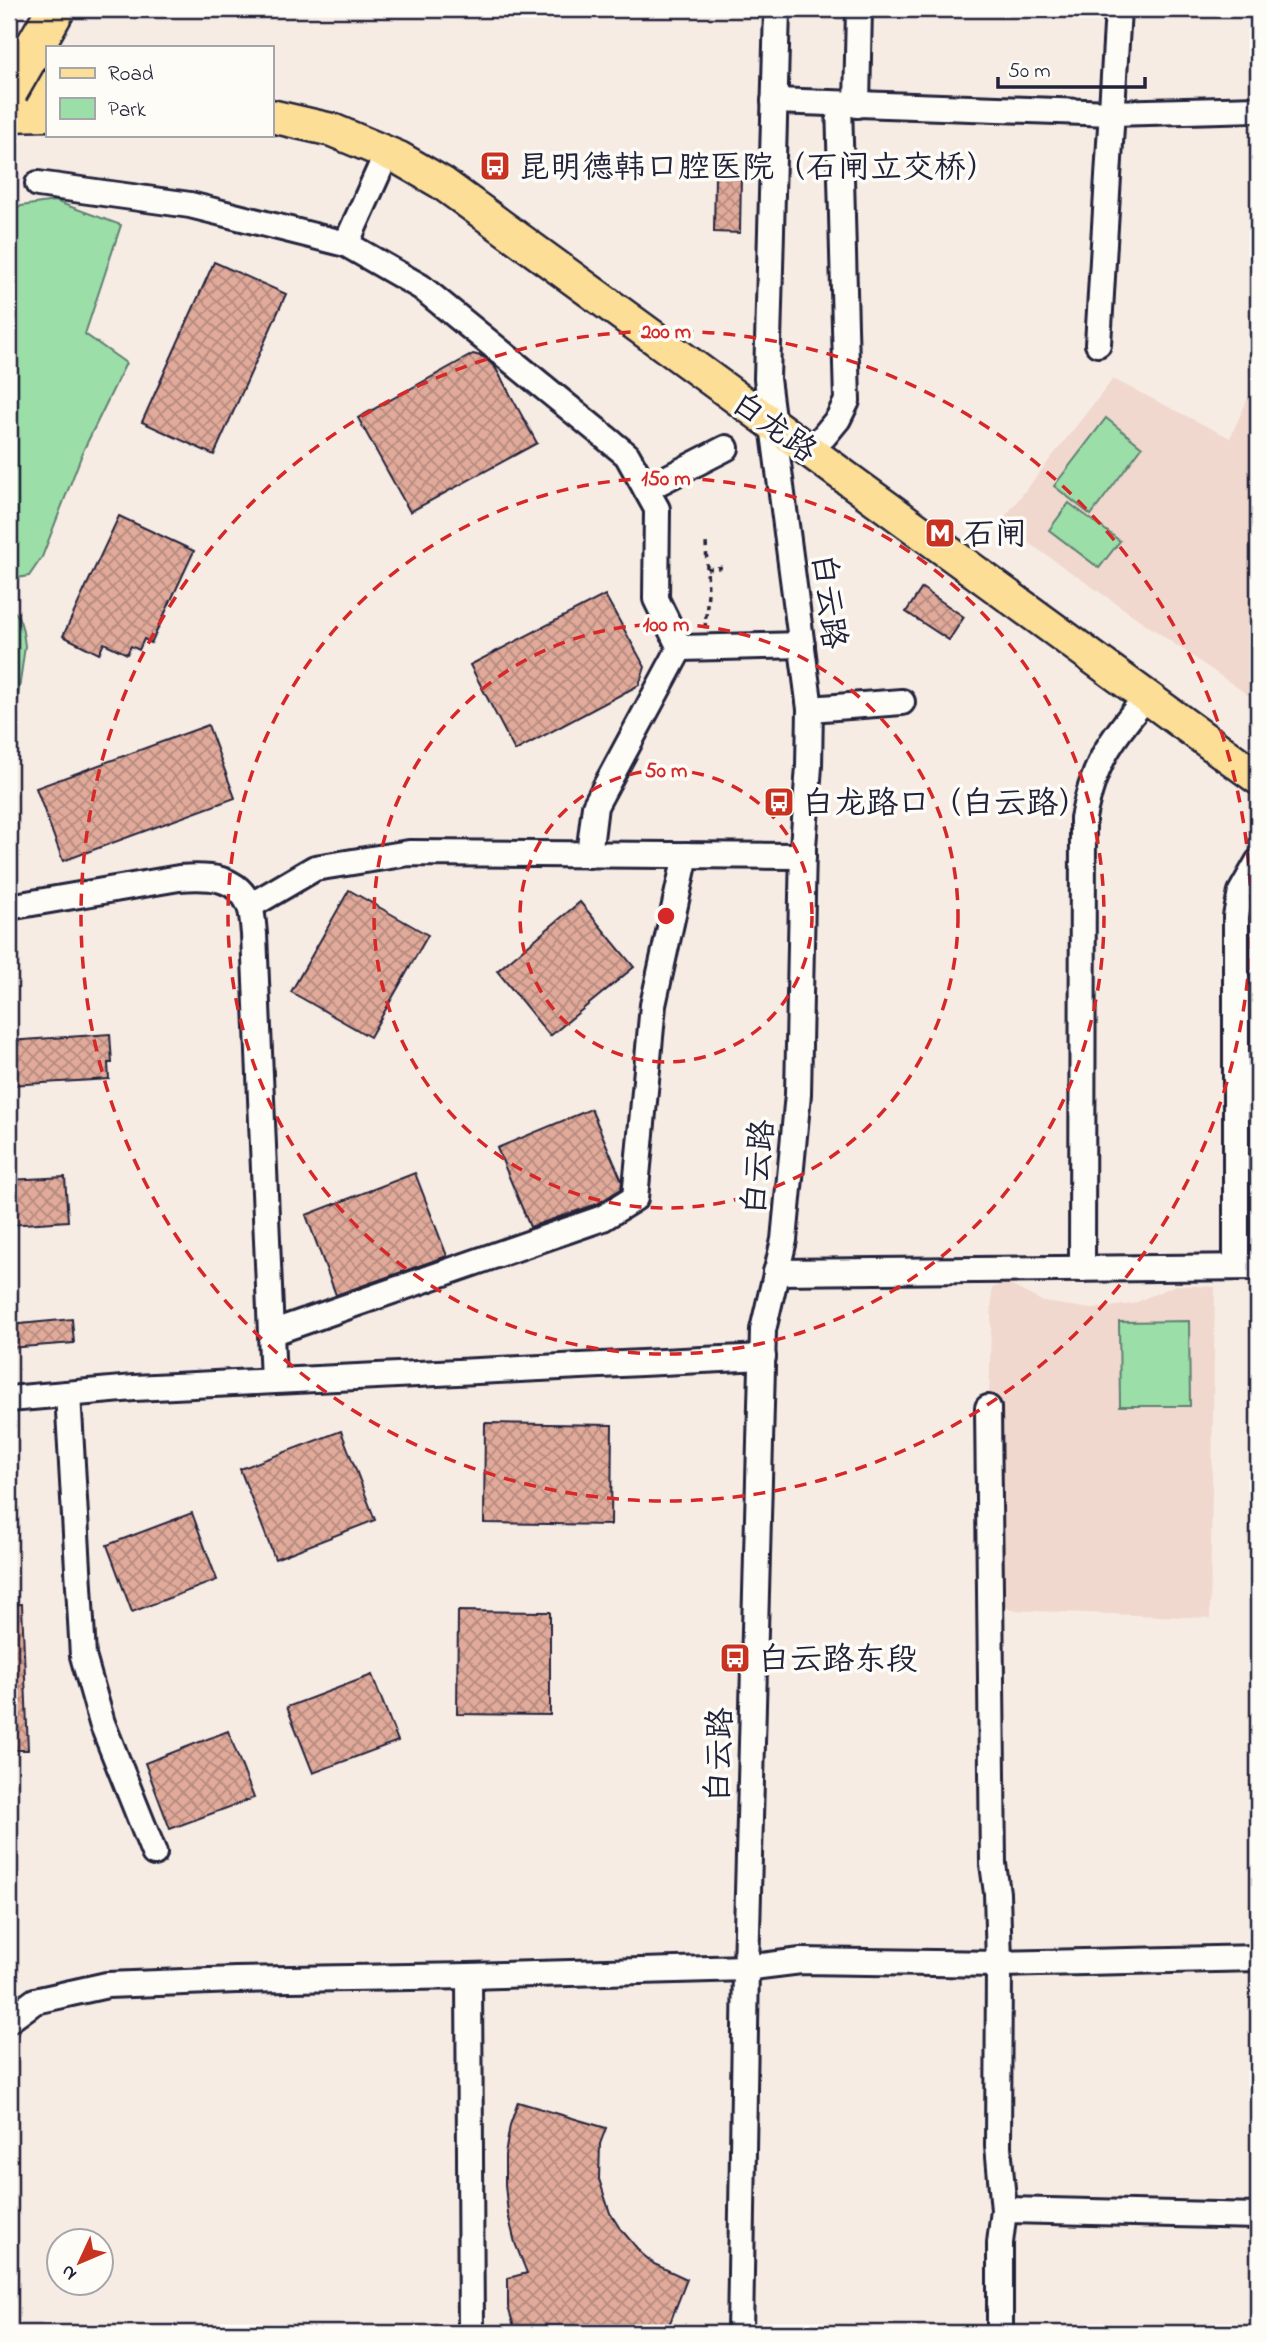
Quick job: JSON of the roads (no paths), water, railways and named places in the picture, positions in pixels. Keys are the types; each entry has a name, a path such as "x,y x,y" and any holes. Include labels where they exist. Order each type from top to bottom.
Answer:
{"highway":[{"path":"9,89 56,9"}],"main road":[{"path":"9,89 46,88"},
{"name":"白龙路","path":"273,94 339,109 408,138 453,164 1146,697 1258,778"},
{"path":"9,115 46,114"},
{"name":"白龙路","path":"273,116 332,130 387,153 442,183 771,410 824,436 1258,751"}],"street":[{"path":"9,65 36,9"},
{"name":"白云路","path":"740,2333 746,1968 763,1330 784,1240 798,1094 803,856 810,709 771,410 768,339 777,9"},
{"path":"824,436 838,419 847,401 848,105 859,9"},
{"path":"1098,344 1118,9"},
{"path":"774,101 1112,113 1258,109"},
{"path":"346,244 387,153"},
{"path":"38,184 190,205 346,244 421,286 627,455 657,509 656,599 691,648"},
{"path":"646,489 726,449"},
{"path":"691,648 802,645"},
{"path":"589,855 595,806 691,648"},
{"path":"1082,1269 1083,818 1098,764 1111,741 1146,697"},
{"path":"810,709 902,702"},
{"path":"250,906 315,868 409,853 803,856"},
{"path":"271,1333 603,1218 635,1198 653,1006 685,855"},
{"path":"776,1272 1247,1267 1236,916 1241,892 1258,862"},
{"path":"9,907 179,878 207,876 234,884 250,906 254,934 273,1381"},
{"path":"9,1399 273,1381 763,1357"},
{"path":"68,1394 83,1656 102,1723 154,1853"},
{"path":"988,1408 993,1864 997,1894 999,1964 998,2146 1004,2210 1000,2243 1000,2333"},
{"path":"9,2020 35,2001 107,1985 236,1979 746,1968 801,1961 999,1964 1258,1958"},
{"path":"469,1976 471,2333"},
{"path":"1004,2210 1258,2216"}],"place":[{"name":"昆明德韩口腔医院（石闸立交桥）","path":"495,166"},
{"name":"石闸","path":"940,533"},
{"name":"白龙路口（白云路）","path":"779,802"},
{"name":"白云路东段","path":"735,1658"}]}
